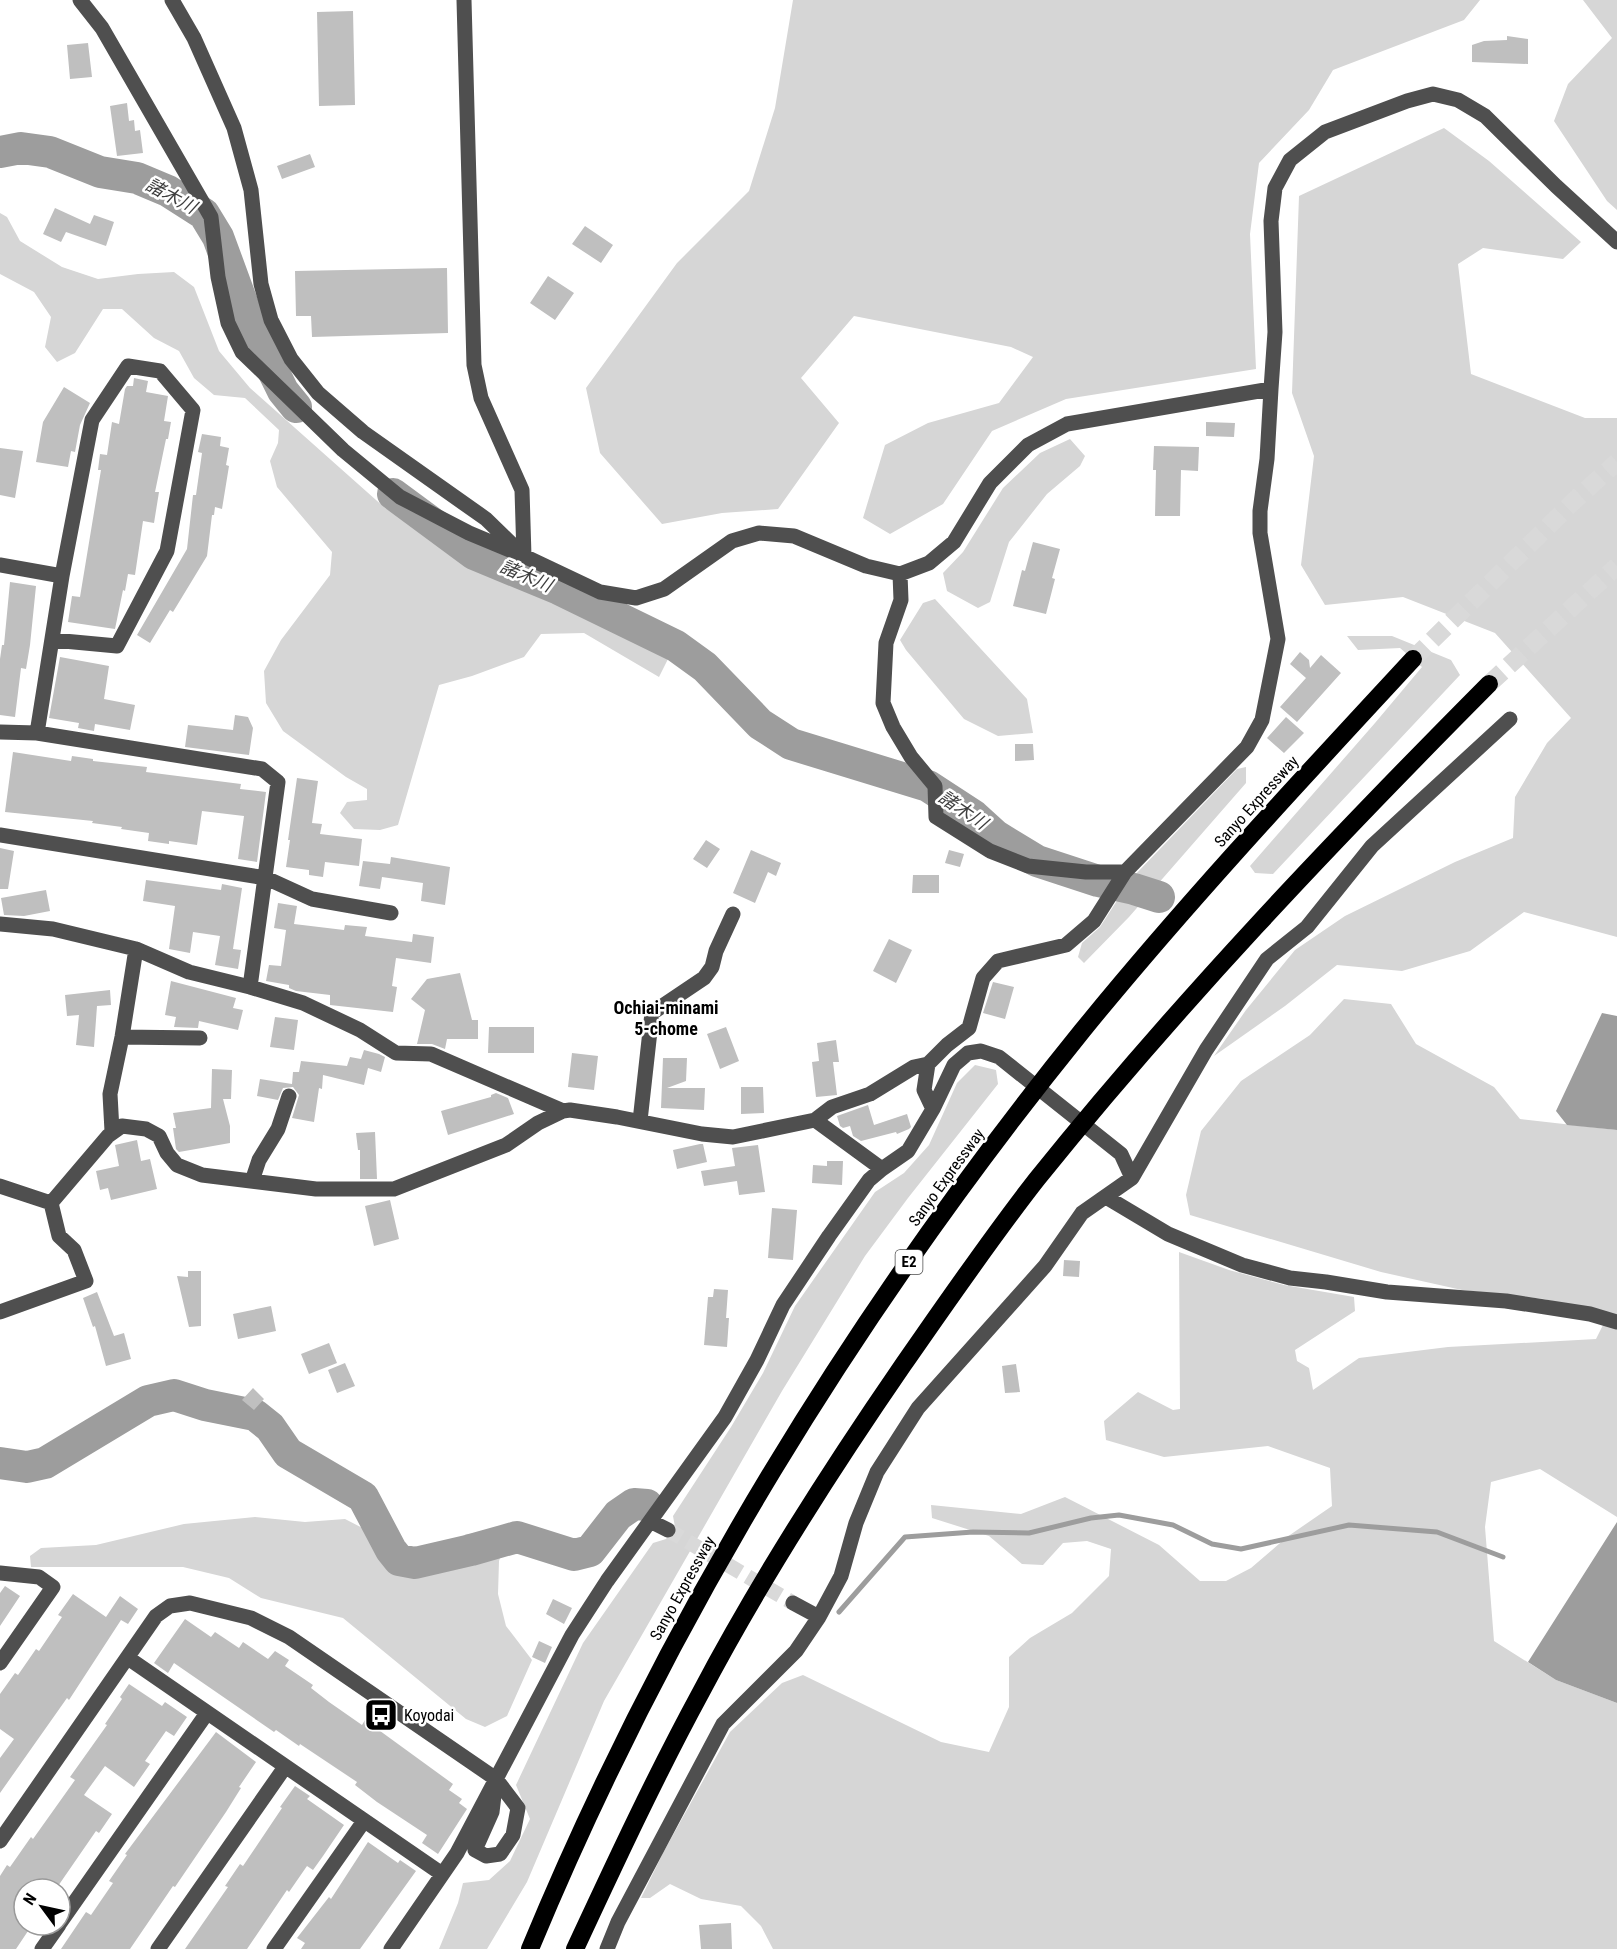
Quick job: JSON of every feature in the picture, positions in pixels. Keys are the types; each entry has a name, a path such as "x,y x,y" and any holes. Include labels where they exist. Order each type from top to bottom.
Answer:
{"highway":[{"name":"Sanyo Expressway","path":"530,1949 592,1809 659,1669 731,1539 810,1410 895,1282 987,1153 1082,1031 1177,918 1413,659"},
{"path":"575,1949 633,1825 700,1692 767,1576 849,1444 953,1294 1036,1181 1144,1052 1317,860 1489,684"}],"street":[{"path":"80,0 102,28 211,217 218,277 228,323 242,352 343,450 400,497 469,533 600,591 636,598 664,590 732,541 759,532 794,536 866,566 900,574 929,563 954,542 990,483 1028,445 1067,424 1271,389"},
{"path":"172,0 194,38 234,128 251,190 261,284 271,320 291,359 318,393 363,432 486,519 524,556"},
{"path":"464,0 474,365 481,398 522,490 524,556"},
{"path":"51,1203 112,1131 122,1126 146,1129 159,1136 167,1153 177,1166 202,1175 316,1189 394,1189 506,1145 538,1123 563,1111 570,1110 702,1134 733,1137 815,1120 832,1107 870,1094 914,1067 928,1064 947,1045 969,1029 983,978 998,961 1066,945 1094,921 1125,872 1247,747 1262,720 1278,639 1260,533 1275,332 1271,220 1275,188 1290,160 1325,132 1407,101 1433,94 1458,100 1485,116 1617,242"},
{"path":"37,733 63,576 92,420 128,366 160,371 193,410 166,551 117,646 53,640"},
{"path":"0,565 63,576"},
{"path":"900,574 901,600 886,643 884,703 893,727 911,757 935,786 936,817 990,851 1028,866 1086,873 1125,872"},
{"path":"606,1949 618,1922 723,1724 796,1651 819,1617 841,1576 856,1523 877,1472 918,1408 1045,1266 1082,1213 1132,1178 1206,1050 1267,958 1307,927 1372,846 1510,719"},
{"path":"0,732 37,733 262,770 278,782 250,987"},
{"path":"0,834 266,878 312,899 391,913"},
{"path":"640,1121 652,1013 704,978 712,967 716,951 733,914"},
{"path":"0,924 53,929 136,949 189,972 303,1003 360,1030 396,1053 431,1054 563,1111"},
{"path":"112,1131 110,1094 136,949"},
{"path":"122,1037 200,1038"},
{"path":"391,1949 457,1853 572,1635 607,1581 725,1417 757,1360 783,1305 868,1180 908,1151 933,1109 954,1065 968,1053 981,1051 999,1057 1121,1154 1132,1178"},
{"path":"928,1064 924,1090 933,1109"},
{"path":"252,1181 259,1160 278,1129 289,1096"},
{"path":"815,1120 882,1169"},
{"path":"0,1186 51,1203"},
{"path":"1106,1197 1168,1234 1242,1265 1290,1278 1387,1292 1506,1301 1590,1314 1617,1322"},
{"path":"0,1312 86,1281 74,1250 59,1236 51,1203"},
{"path":"651,1521 668,1530"},
{"path":"0,1574 39,1577 53,1587 0,1663"},
{"path":"0,1841 156,1616 170,1605 190,1603 250,1618 289,1637 496,1779 518,1808 513,1835 500,1854 486,1856 475,1850 492,1812 496,1779"},
{"path":"794,1603 819,1617"},
{"path":"128,1658 442,1874"},
{"path":"72,1905 207,1713"},
{"path":"159,1949 285,1767"},
{"path":"274,1949 364,1821"}],"shaded area":[{"path":"793,0 1480,0 1464,20 1333,70 1309,110 1259,163 1250,234 1256,369 1066,399 992,431 943,504 890,534 863,518 885,445 928,423 999,403 1033,357 1011,347 854,316 801,378 839,423 778,509 722,513 662,524 600,453 586,388 677,263 749,191 775,108"},
{"path":"1583,0 1617,0 1617,210 1607,201 1554,121 1568,84 1612,38"},
{"path":"1444,128 1489,161 1581,242 1563,259 1483,248 1458,264 1471,374 1585,418 1617,418 1617,937 1524,912 1470,951 1402,971 1337,965 1285,1006 1214,1056 1246,1010 1295,950 1345,916 1455,862 1513,838 1515,797 1547,743 1571,718 1495,633 1403,597 1325,605 1301,565 1314,456 1292,393 1299,196"},
{"path":"0,213 7,217 20,241 62,267 98,279 174,272 194,287 219,351 250,388 385,508 452,545 499,579 589,609 654,627 670,655 659,677 584,633 541,634 524,657 439,685 398,825 380,830 354,829 340,813 347,802 367,800 367,789 346,777 283,731 266,703 264,671 281,640 330,575 332,552 277,487 270,461 278,443 279,430 245,398 214,395 194,378 179,351 154,338 122,309 103,309 75,353 57,362 45,347 51,317 34,292 0,274"},
{"path":"1070,439 1085,456 1080,466 1047,494 1009,542 990,602 978,608 947,591 943,573 963,552 1003,488 1040,453"},
{"path":"935,599 1027,699 1033,733 998,736 964,719 906,650 900,640 923,603"},
{"path":"1347,636 1392,636 1451,660 1460,675 1273,874 1255,873 1250,866 1422,667 1400,648 1358,650"},
{"path":"1246,767 1246,783 1129,917 1084,963 1078,957 1082,943 1100,927 1131,879 1237,769"},
{"path":"1344,999 1391,1004 1416,1044 1494,1087 1520,1119 1617,1130 1617,1517 1540,1469 1491,1482 1485,1527 1494,1641 1556,1680 1617,1703 1617,1949 773,1949 761,1926 741,1906 701,1899 670,1884 650,1898 641,1898 663,1853 730,1732 782,1683 803,1675 941,1742 989,1752 1009,1707 1009,1657 1030,1638 1072,1613 1109,1576 1111,1549 1087,1541 1063,1543 1043,1565 1022,1564 989,1536 932,1518 931,1505 1021,1514 1065,1497 1159,1545 1200,1581 1226,1581 1251,1568 1287,1537 1332,1506 1330,1468 1268,1446 1164,1457 1106,1440 1104,1421 1138,1392 1173,1410 1180,1409 1179,1252 1229,1270 1284,1285 1354,1297 1355,1311 1295,1350 1297,1361 1309,1368 1313,1390 1359,1358 1448,1347 1596,1339 1608,1315 1544,1299 1462,1290 1381,1272 1190,1215 1186,1195 1201,1131 1241,1081 1310,1035"},
{"path":"1602,1013 1617,1016 1617,1130 1567,1125 1556,1111"},
{"path":"975,1065 996,1070 998,1084 865,1256 782,1391 604,1701 527,1882 487,1949 439,1949 458,1903 463,1883 489,1880 510,1861 530,1819 516,1785 583,1643 653,1543 666,1539 675,1527 673,1516 763,1373 795,1306 875,1192 904,1173 929,1145 957,1083"},
{"path":"255,1517 305,1522 345,1519 378,1536 394,1565 415,1570 466,1534 496,1533 506,1541 499,1561 498,1594 506,1626 532,1660 507,1716 485,1727 466,1719 343,1618 261,1598 229,1578 183,1567 31,1567 30,1556 41,1548 96,1545 184,1524"},
{"path":"1617,1522 1617,1703 1556,1680 1528,1662"}],"building":[{"path":"353,11 355,105 319,106 317,12"},
{"path":"1507,36 1528,39 1528,64 1472,62 1472,45 1484,41 1507,40"},
{"path":"88,43 92,77 70,79 67,45"},
{"path":"127,103 129,121 134,120 135,131 140,130 143,153 117,156 110,106"},
{"path":"310,154 315,167 282,179 277,166"},
{"path":"55,208 90,224 94,215 114,222 106,246 66,232 61,242 43,234"},
{"path":"585,226 613,245 601,263 572,244"},
{"path":"447,268 448,333 312,337 311,316 296,316 295,271"},
{"path":"548,276 574,293 555,320 530,303"},
{"path":"134,378 148,381 146,392 168,396 164,421 171,422 155,492 159,492 154,523 143,521 135,575 128,574 115,629 68,622 72,596 80,597 101,470 98,470 100,454 107,455 112,422 119,424 125,389 127,386 133,386"},
{"path":"64,387 90,403 80,425 75,452 71,451 68,467 36,462 43,422"},
{"path":"1206,422 1235,423 1234,437 1206,436"},
{"path":"202,434 221,437 220,446 229,448 226,465 229,466 222,509 215,507 214,515 212,515 207,556 173,612 170,610 150,643 137,635 187,549 193,495 196,495 202,453 198,452"},
{"path":"1154,446 1199,447 1198,471 1181,470 1180,516 1155,516"},
{"path":"0,448 23,451 15,498 0,495"},
{"path":"1033,542 1060,549 1046,614 1013,606 1022,570 1025,571"},
{"path":"10,582 36,586 30,645 26,669 21,668 15,717 0,715 0,659 2,645 4,645"},
{"path":"1300,652 1309,660 1310,668 1321,655 1341,673 1297,722 1280,707 1306,678 1290,664"},
{"path":"60,657 109,666 104,699 135,705 130,730 95,724 94,731 78,728 79,723 49,718"},
{"path":"235,715 248,717 253,728 249,755 185,747 188,725 233,730"},
{"path":"1286,717 1304,733 1284,753 1267,738"},
{"path":"1015,744 1033,744 1034,760 1015,761"},
{"path":"13,752 71,761 72,756 93,759 93,761 147,767 146,772 241,784 240,789 266,792 257,862 238,859 244,816 202,811 197,845 148,841 149,833 92,823 93,821 5,812"},
{"path":"297,778 318,781 312,823 322,824 320,834 362,839 359,866 325,862 323,877 309,875 309,870 286,867"},
{"path":"706,840 720,849 707,868 693,859"},
{"path":"0,848 14,851 8,889 0,889"},
{"path":"751,850 781,863 776,876 768,872 755,903 733,893"},
{"path":"949,850 964,854 960,867 945,863"},
{"path":"391,857 450,867 445,905 421,901 423,883 382,877 380,889 359,886 363,861 390,864"},
{"path":"913,875 939,875 939,893 912,893"},
{"path":"146,880 221,890 222,884 242,888 233,949 241,950 238,969 215,965 220,936 193,932 190,953 169,949 175,906 143,901"},
{"path":"46,890 50,911 24,916 4,915 1,898"},
{"path":"278,903 297,906 294,924 344,930 345,925 367,927 365,936 412,942 413,934 434,937 431,963 396,958 392,986 397,987 393,1012 330,1005 330,995 296,991 289,988 289,985 266,981 269,965 281,966 286,930 274,928"},
{"path":"889,939 912,950 896,983 873,971"},
{"path":"460,973 472,1020 478,1020 478,1039 447,1039 445,1049 432,1044 417,1044 425,1010 411,999 427,979"},
{"path":"171,981 236,998 233,1008 243,1010 238,1030 199,1021 198,1028 174,1027 176,1017 165,1015"},
{"path":"993,982 1014,987 1005,1019 983,1013"},
{"path":"110,990 111,1005 97,1006 94,1047 76,1045 79,1015 67,1016 65,995"},
{"path":"275,1017 298,1020 294,1050 270,1047"},
{"path":"489,1027 534,1027 534,1053 488,1053"},
{"path":"726,1027 739,1061 720,1069 707,1034"},
{"path":"836,1040 839,1062 833,1062 837,1095 816,1097 812,1062 819,1061 817,1043"},
{"path":"364,1050 385,1057 381,1072 368,1068 364,1085 323,1075 314,1122 292,1118 299,1095 293,1087 283,1088 278,1100 257,1096 260,1079 292,1084 293,1072 299,1072 301,1061 347,1066 350,1057 361,1059"},
{"path":"572,1053 598,1056 594,1090 568,1087"},
{"path":"663,1058 687,1058 686,1081 667,1088 705,1088 704,1110 661,1108"},
{"path":"212,1069 232,1070 231,1099 223,1099 230,1126 230,1143 179,1152 176,1149 173,1113 211,1108"},
{"path":"741,1087 763,1087 764,1113 741,1114"},
{"path":"496,1093 508,1098 514,1114 448,1135 441,1111 491,1097"},
{"path":"868,1105 874,1125 907,1114 911,1127 897,1134 896,1132 861,1141 853,1136 850,1126 843,1128 840,1126 837,1116"},
{"path":"375,1132 377,1179 360,1179 360,1150 358,1150 356,1133"},
{"path":"137,1140 141,1161 150,1159 157,1189 111,1200 108,1188 100,1190 96,1171 119,1166 115,1145"},
{"path":"703,1144 707,1162 677,1169 673,1150"},
{"path":"758,1145 765,1192 739,1195 737,1181 704,1186 701,1171 735,1166 732,1148"},
{"path":"827,1161 843,1161 842,1185 812,1183 813,1165 827,1166"},
{"path":"390,1200 399,1239 374,1246 365,1206"},
{"path":"772,1208 797,1210 793,1260 768,1258"},
{"path":"1064,1260 1080,1261 1079,1277 1063,1276"},
{"path":"188,1271 201,1271 201,1326 189,1327 177,1276 188,1277"},
{"path":"714,1289 728,1290 727,1347 704,1345 708,1297 713,1297"},
{"path":"97,1292 114,1336 124,1333 131,1359 106,1366 95,1326 93,1327 83,1298"},
{"path":"271,1306 276,1331 238,1339 233,1314"},
{"path":"329,1343 337,1363 309,1374 301,1354"},
{"path":"345,1363 355,1386 337,1393 328,1370"},
{"path":"1016,1364 1020,1392 1005,1393 1002,1366"},
{"path":"253,1388 264,1399 254,1410 242,1400"},
{"path":"5,1586 20,1596 0,1626 0,1593"},
{"path":"73,1594 106,1617 120,1596 138,1609 128,1624 121,1620 69,1700 67,1698 0,1793 0,1758 14,1739 0,1729 0,1694 15,1673 18,1675 36,1649 39,1651 62,1617 58,1615"},
{"path":"553,1599 572,1608 564,1624 546,1614"},
{"path":"185,1619 211,1637 215,1632 239,1648 243,1642 268,1659 275,1651 289,1660 285,1666 313,1685 311,1688 329,1702 362,1725 365,1720 453,1784 449,1790 462,1799 459,1803 467,1809 438,1854 422,1843 427,1835 377,1802 355,1785 357,1782 300,1744 299,1746 276,1730 274,1732 174,1663 168,1673 154,1663"},
{"path":"539,1641 552,1647 545,1663 532,1657"},
{"path":"129,1684 162,1706 165,1702 187,1717 174,1736 166,1731 145,1761 150,1764 134,1787 105,1766 84,1795 112,1814 99,1833 96,1831 64,1877 12,1877 12,1937 24,1937 16,1949 0,1949 0,1876 7,1865 10,1867 31,1837 33,1839 75,1780 70,1777 107,1725 105,1724 122,1699 120,1697"},
{"path":"216,1732 256,1762 226,1812 130,1949 61,1949 69,1937 72,1937 72,1933 86,1912 91,1915 113,1883 109,1881 127,1855 125,1854"},
{"path":"295,1786 310,1796 307,1799 344,1825 313,1870 307,1866 289,1892 287,1890 247,1949 185,1949 228,1887 225,1886 240,1864 243,1866"},
{"path":"368,1842 398,1863 400,1860 416,1871 360,1949 301,1949 305,1943 297,1938 329,1897 331,1899"},
{"path":"731,1923 732,1949 701,1949 699,1925"}],"waterway":[{"name":"諸木川","path":"0,152 21,148 50,152 100,172 137,178 168,191 204,214 218,237 250,324 283,391 296,407"},
{"name":"諸木川","path":"393,494 474,554 559,589 676,646 705,667 760,724 791,744 928,786 974,816 996,836 1037,861 1098,881 1159,897"},
{"path":"0,1463 27,1467 45,1463 148,1401 174,1395 205,1405 255,1415 270,1427 288,1453 363,1497 391,1550 399,1560 415,1563 517,1537 574,1555 590,1551 618,1515 634,1504 647,1505"},
{"path":"839,1612 905,1537 973,1532 1029,1533 1091,1518 1119,1515 1173,1525 1212,1544 1241,1549 1349,1525 1437,1532 1503,1557"}],"tunnel":[{"path":"1413,659 1575,500 1617,462"},
{"path":"1489,684 1617,566"},
{"path":"668,1530 793,1603"}],"place":[{"name":"Koyodai","path":"381,1715"}],"district":[{"name":"Ochiai-minami 5-chome","path":"666,1018"}]}
